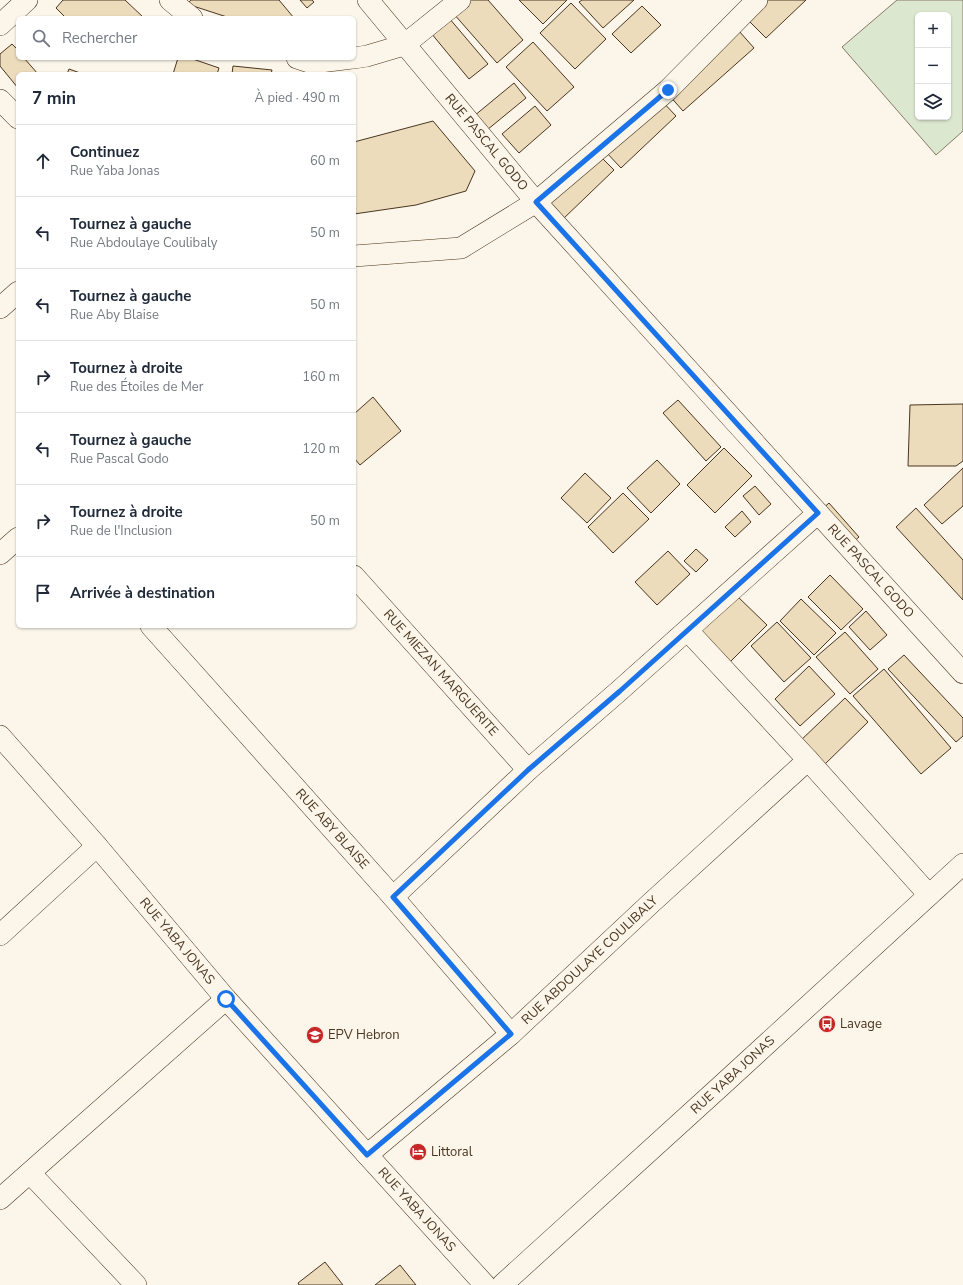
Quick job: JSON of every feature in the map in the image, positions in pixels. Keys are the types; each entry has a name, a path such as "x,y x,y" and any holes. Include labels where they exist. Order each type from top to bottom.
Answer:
{"street":[{"path":"0,25 27,0"},
{"path":"170,0 190,16"},
{"name":"RUE PASCAL GODO","path":"368,0 536,202 963,673"},
{"path":"356,58 367,56 404,45 460,0"},
{"path":"356,256 461,248 536,202 668,90 757,0"},
{"path":"303,60 312,63 337,60"},
{"path":"0,100 16,116"},
{"path":"0,308 16,294"},
{"path":"393,897 528,770 688,631 818,513"},
{"path":"0,554 16,540"},
{"name":"RUE MIEZAN MARGUERITE","path":"356,578 528,770"},
{"name":"RUE ABY BLAISE","path":"153,628 393,897 511,1034"},
{"path":"688,631 808,760 929,895"},
{"name":"RUE YABA JONAS","path":"0,736 97,846 226,999 486,1285"},
{"name":"RUE ABDOULAYE COULIBALY","path":"367,1155 511,1034 651,903 808,760"},
{"path":"0,935 97,846"},
{"name":"RUE YABA JONAS","path":"502,1285 963,864"},
{"path":"0,1199 226,999"},
{"path":"30,1173 136,1285"}],"green space":[{"path":"897,0 963,0 963,131 936,155 842,47"}],"building":[{"path":"63,0 125,0 142,16 64,16 56,8"},
{"path":"191,0 279,0 292,16 224,16 187,4"},
{"path":"300,0 312,0 314,2 307,8"},
{"path":"468,0 488,0 523,40 497,63 453,13"},
{"path":"519,0 567,0 543,24"},
{"path":"582,0 634,0 603,28 579,2"},
{"path":"768,0 806,0 766,38 747,19"},
{"path":"571,3 606,39 575,69 540,33"},
{"path":"642,6 661,25 631,53 612,34"},
{"path":"449,18 488,64 469,79 431,33"},
{"path":"739,31 754,48 683,111 668,94"},
{"path":"533,42 574,87 547,111 506,67"},
{"path":"12,44 16,48 16,60 26,60 36,72 16,72 16,86 0,66 0,54"},
{"path":"177,60 196,60 219,68 218,72 174,72"},
{"path":"233,66 272,70 272,72 232,72"},
{"path":"69,69 77,72 68,72"},
{"path":"514,83 526,98 487,130 474,116"},
{"path":"660,99 676,116 621,168 605,151"},
{"path":"535,106 551,125 519,153 502,134"},
{"path":"433,121 475,171 466,191 416,205 356,214 356,141"},
{"path":"599,155 614,170 562,220 547,205"},
{"path":"373,397 401,431 360,465 356,460 356,412"},
{"path":"678,400 721,447 706,461 663,413"},
{"path":"963,404 963,461 956,466 908,466 910,405"},
{"path":"724,448 752,476 715,513 687,485"},
{"path":"657,460 680,484 651,513 627,488"},
{"path":"963,468 963,506 942,524 924,505"},
{"path":"585,473 611,498 587,523 561,498"},
{"path":"755,486 771,504 759,515 743,496"},
{"path":"623,493 649,519 613,553 588,527"},
{"path":"829,503 859,537 851,544 821,510"},
{"path":"916,508 963,560 963,600 896,527"},
{"path":"742,511 751,522 735,537 725,527"},
{"path":"696,549 708,560 696,572 684,561"},
{"path":"668,551 690,574 657,605 635,582"},
{"path":"830,575 863,609 841,630 808,597"},
{"path":"735,594 767,625 727,665 695,634"},
{"path":"801,599 836,633 814,655 780,621"},
{"path":"866,611 887,635 870,650 849,627"},
{"path":"777,622 811,658 784,682 751,646"},
{"path":"845,632 878,669 850,694 816,657"},
{"path":"904,655 963,718 963,736 956,742 888,669"},
{"path":"809,666 835,694 800,726 775,699"},
{"path":"884,669 951,748 921,774 853,696"},
{"path":"845,698 868,722 822,767 798,743"},
{"path":"325,1262 343,1285 299,1285 298,1283"},
{"path":"400,1265 416,1285 375,1285"}],"place":[{"name":"Lavage","path":"827,1024"},
{"name":"EPV Hebron","path":"315,1035"},
{"name":"Littoral","path":"418,1152"}],"route":[{"path":"226,999 367,1155 511,1034 393,897 528,770 688,631 818,513 536,202 668,90"}]}
